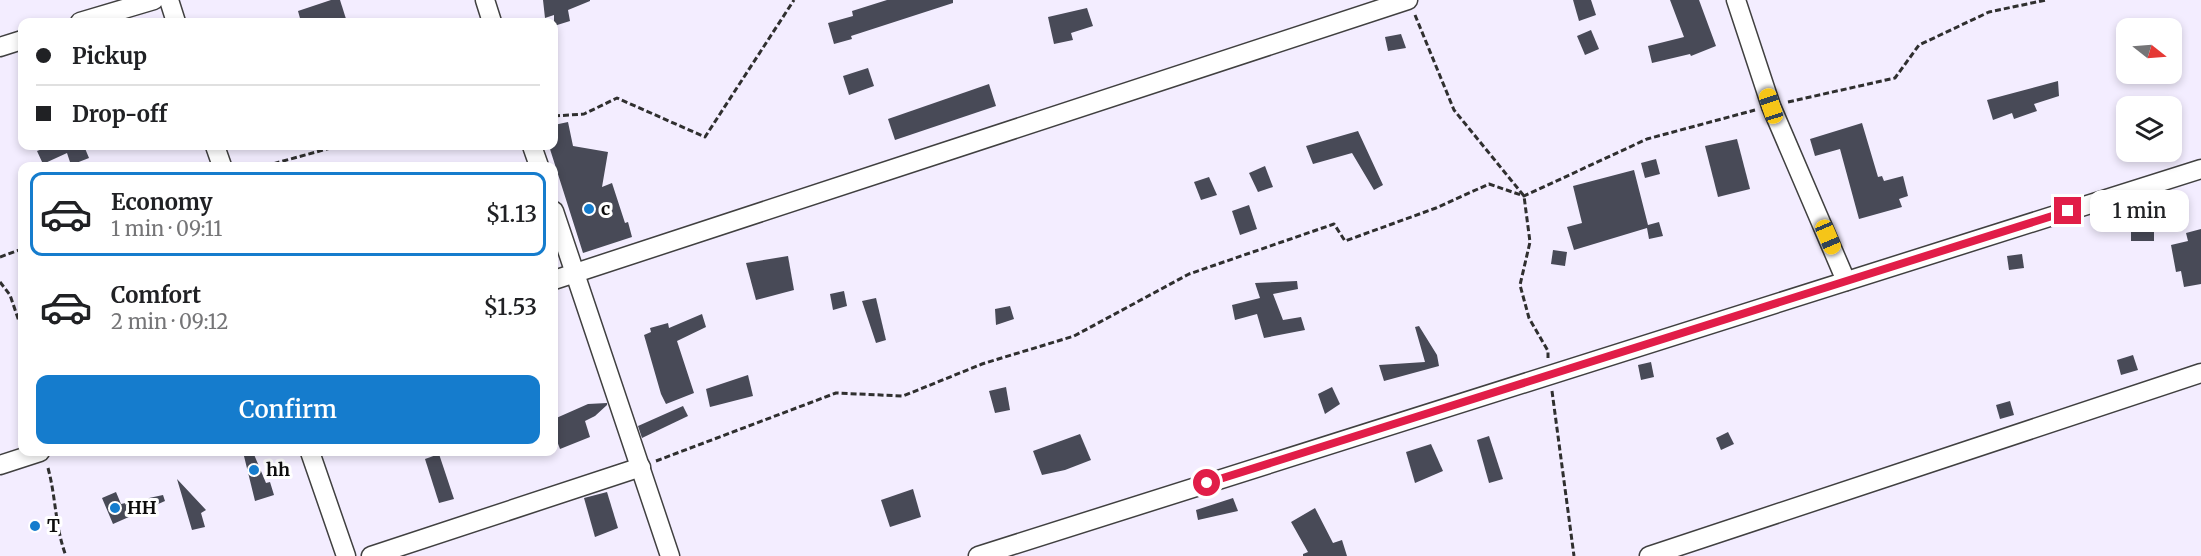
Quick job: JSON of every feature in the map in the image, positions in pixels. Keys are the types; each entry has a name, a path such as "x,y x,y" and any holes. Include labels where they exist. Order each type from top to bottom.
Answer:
{"street":[{"path":"93,18 153,0"},
{"path":"169,0 175,18"},
{"path":"485,0 491,18"},
{"path":"1736,0 1771,106 1846,281"},
{"path":"558,279 1411,5"},
{"path":"0,47 18,41"},
{"path":"978,556 2201,169"},
{"path":"558,223 670,556"},
{"path":"1649,556 2201,374"},
{"path":"311,456 345,556"},
{"path":"0,465 43,457"},
{"path":"371,556 641,466"}],"path":[{"path":"558,116 584,114 617,98 705,136 794,0"},
{"path":"641,466 836,393 903,396 982,364 1074,336 1189,274 1334,224 1345,241 1436,208 1489,184 1524,196 1647,139 1771,106 1895,78 1919,45 1989,12 2046,0"},
{"path":"1411,5 1454,110 1524,196 1530,242 1520,285 1529,318 1548,351 1574,556"},
{"path":"280,162 323,150"},
{"path":"0,257 18,250"},
{"path":"0,282 10,295 18,318"},
{"path":"43,457 52,484 58,536 66,556"}],"building":[{"path":"331,0 340,0 346,18 300,18 298,11"},
{"path":"543,0 590,0 568,10 570,21 558,25 558,18 554,18 554,15 545,18"},
{"path":"887,0 953,0 953,3 851,36 852,39 834,44 828,23 853,16 852,11"},
{"path":"1573,0 1591,0 1596,15 1579,21"},
{"path":"1670,0 1699,0 1716,46 1691,56 1690,54 1652,63 1648,46 1684,37"},
{"path":"1087,8 1093,26 1071,33 1073,40 1054,44 1048,17"},
{"path":"1591,30 1599,49 1585,55 1577,36"},
{"path":"1401,34 1406,48 1388,51 1385,37"},
{"path":"868,68 874,86 849,95 843,76"},
{"path":"2058,81 2059,96 2034,104 2037,111 2014,119 2012,113 1993,120 1987,100"},
{"path":"989,84 996,106 895,140 888,119"},
{"path":"568,122 573,146 608,152 602,187 612,183 632,237 583,253 558,174 558,162 554,162 550,150 558,150 558,124"},
{"path":"1862,123 1878,177 1882,176 1884,181 1903,176 1908,196 1899,199 1902,207 1859,219 1840,149 1815,156 1810,139"},
{"path":"1358,131 1383,185 1374,190 1352,153 1313,164 1306,146"},
{"path":"1737,139 1750,189 1718,197 1705,146"},
{"path":"86,150 89,158 70,162 67,153 42,162 37,151"},
{"path":"1656,159 1660,174 1645,178 1641,163"},
{"path":"1265,166 1273,187 1258,192 1249,173"},
{"path":"1634,170 1648,225 1659,222 1663,236 1649,239 1647,228 1574,250 1567,227 1582,223 1573,186"},
{"path":"1209,177 1217,195 1201,200 1194,182"},
{"path":"1249,205 1257,229 1240,235 1232,211"},
{"path":"2131,225 2154,225 2154,241 2131,241"},
{"path":"2201,229 2201,284 2184,287 2181,271 2176,272 2171,245 2188,241 2186,233"},
{"path":"1553,250 1567,252 1565,266 1551,264"},
{"path":"2022,254 2024,268 2009,270 2007,256"},
{"path":"788,256 794,290 756,300 746,263"},
{"path":"1297,281 1298,289 1273,294 1283,320 1301,317 1305,330 1264,338 1257,314 1235,320 1232,305 1260,298 1255,283"},
{"path":"844,291 847,306 833,310 830,294"},
{"path":"876,298 886,340 876,343 862,301"},
{"path":"1010,306 1014,319 996,325 995,309"},
{"path":"702,314 706,327 677,341 694,393 666,404 644,335 651,332 650,328 668,323 669,328"},
{"path":"1419,326 1437,355 1439,366 1384,381 1379,365 1425,362 1415,327"},
{"path":"2133,355 2138,370 2121,375 2117,360"},
{"path":"1651,362 1654,377 1641,380 1638,365"},
{"path":"748,375 753,396 710,407 706,389"},
{"path":"1006,387 1010,410 995,413 989,391"},
{"path":"1332,387 1340,404 1325,414 1318,394"},
{"path":"2010,401 2014,415 2000,419 1996,405"},
{"path":"607,403 595,416 585,421 590,437 560,449 558,417 588,404"},
{"path":"683,406 688,416 642,438 638,426"},
{"path":"1728,432 1734,444 1721,450 1716,438"},
{"path":"1080,434 1091,460 1065,470 1042,475 1033,451"},
{"path":"1489,436 1503,479 1489,483 1477,440"},
{"path":"1431,444 1443,471 1415,483 1406,452"},
{"path":"244,456 255,456 266,483 270,482 274,495 255,501"},
{"path":"440,456 454,499 439,503 425,459"},
{"path":"177,479 206,510 201,513 205,527 192,530"},
{"path":"913,489 921,517 890,527 881,500"},
{"path":"116,492 121,504 163,495 165,501 113,524 102,498"},
{"path":"607,492 618,528 595,537 584,498"},
{"path":"1233,498 1238,511 1198,520 1196,510"},
{"path":"1315,508 1333,543 1342,540 1347,556 1303,556 1308,552 1291,522"}],"place":[{"name":"c","path":"589,209"},
{"name":"hh","path":"254,470"},
{"name":"HH","path":"115,508"},
{"name":"T","path":"35,526"}],"route":[{"path":"1207,483 2068,211"}]}
